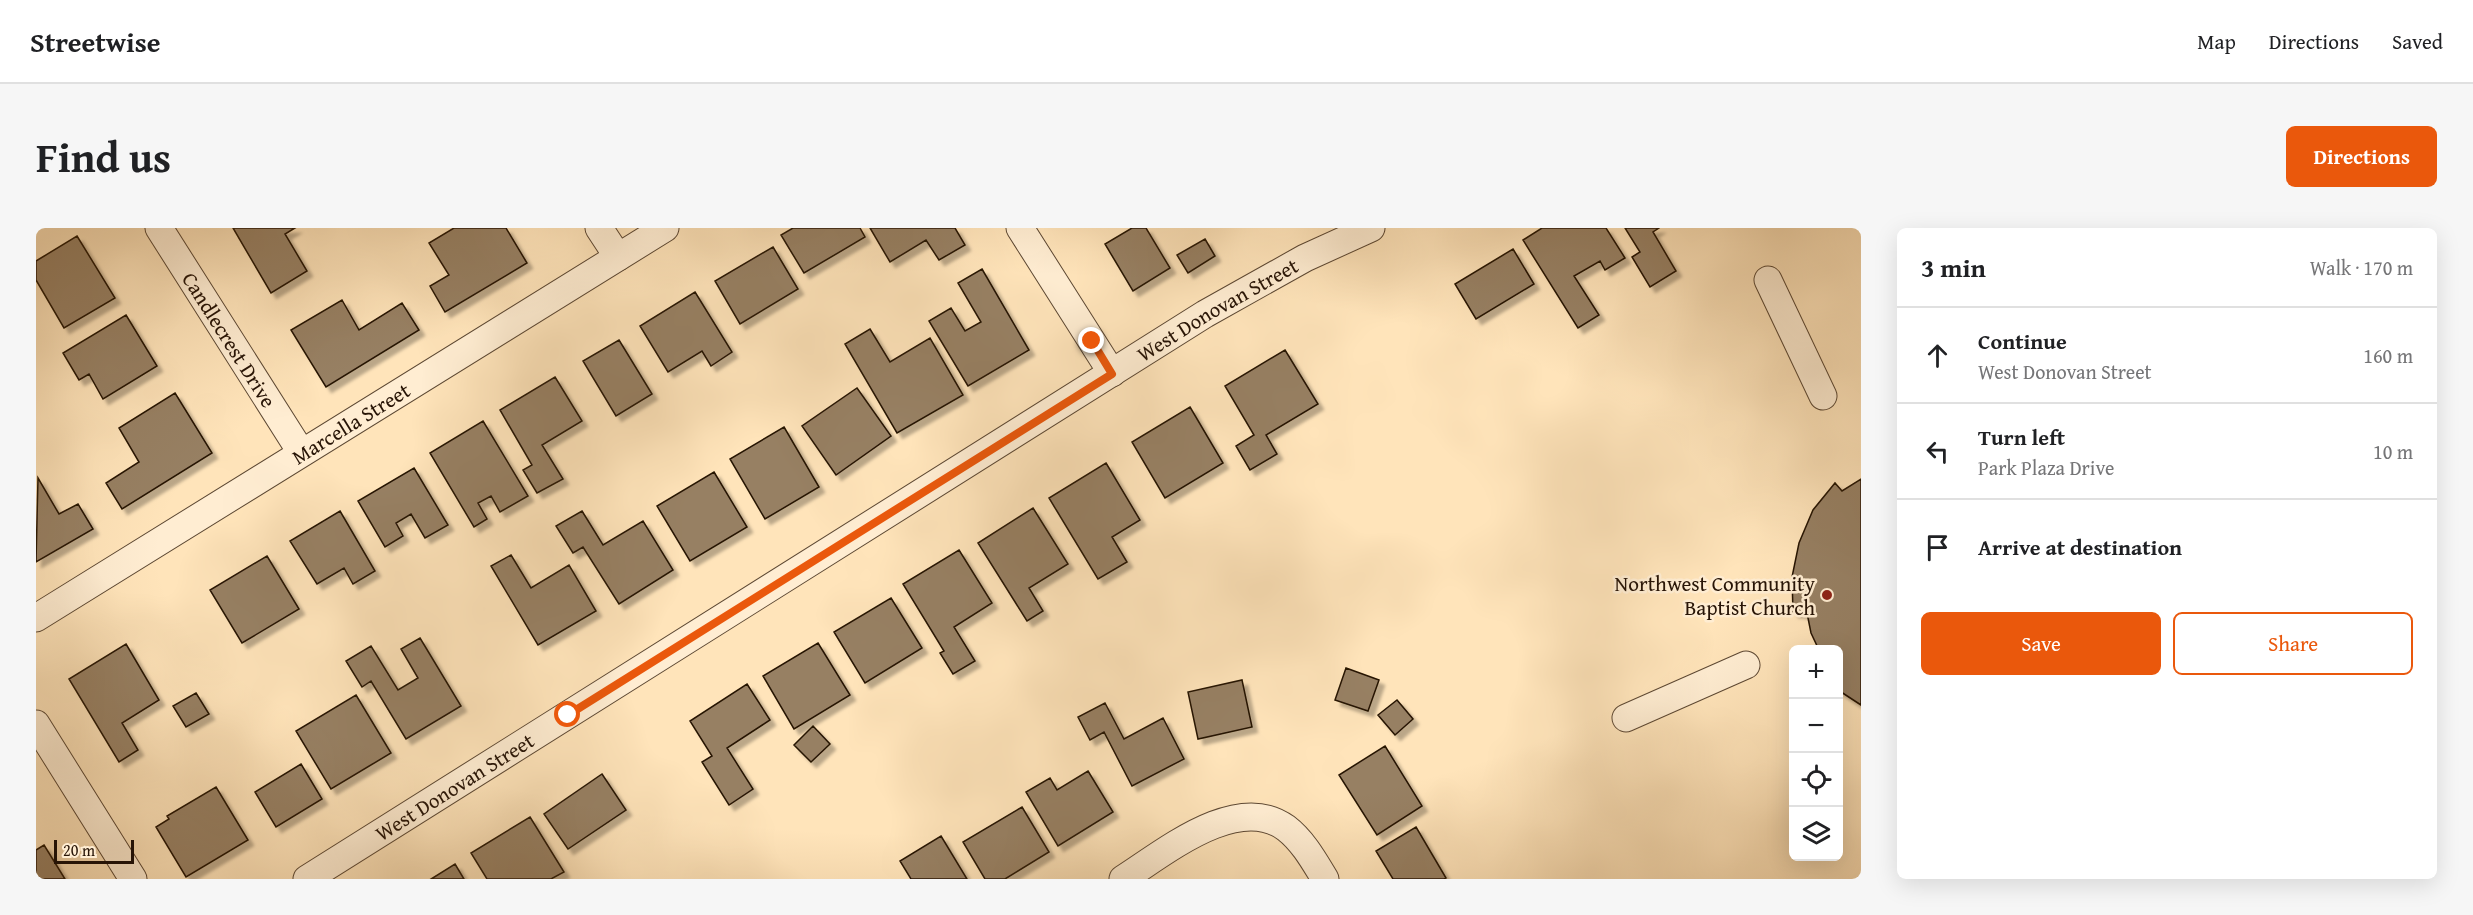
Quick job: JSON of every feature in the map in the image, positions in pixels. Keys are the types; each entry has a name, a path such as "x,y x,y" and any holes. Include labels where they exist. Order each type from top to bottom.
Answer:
{"street":[{"name":"Candlecrest Drive","path":"159,228 301,452"},
{"path":"599,228 618,257"},
{"name":"Marcella Street","path":"36,618 664,228"},
{"path":"1020,228 1112,374"},
{"name":"West Donovan Street","path":"307,879 1205,314 1305,258 1371,228"},
{"path":"1768,280 1823,396"},
{"path":"1626,718 1746,665"},
{"path":"36,724 133,879"},
{"path":"1123,879 1204,828 1236,818 1261,816 1285,827 1308,850 1325,879"}],"building":[{"path":"233,228 295,228 285,234 307,271 271,293"},
{"path":"454,228 506,228 527,263 445,312 430,286 449,275 429,243"},
{"path":"793,228 860,228 865,237 804,273 781,235"},
{"path":"870,228 955,228 965,245 939,260 926,240 890,262"},
{"path":"1132,228 1146,228 1170,268 1133,291 1105,244"},
{"path":"1542,228 1606,228 1625,258 1605,270 1600,261 1574,276 1599,315 1578,328 1523,240"},
{"path":"1625,228 1659,228 1653,232 1676,271 1650,287 1632,257 1640,252"},
{"path":"77,236 115,298 64,328 36,280 36,261"},
{"path":"1205,239 1215,256 1188,273 1177,255"},
{"path":"773,247 798,289 740,324 715,281"},
{"path":"1513,249 1534,284 1476,319 1455,284"},
{"path":"982,269 1029,350 968,386 929,321 951,308 965,331 981,322 958,283"},
{"path":"695,292 732,352 711,366 702,351 668,372 640,326"},
{"path":"342,300 359,330 402,303 419,330 326,387 291,330"},
{"path":"126,315 157,366 103,399 89,374 79,380 63,353"},
{"path":"870,329 890,362 930,338 963,395 897,433 845,344"},
{"path":"619,340 652,394 616,416 583,361"},
{"path":"1285,350 1318,404 1266,435 1277,454 1250,470 1236,446 1254,435 1225,386"},
{"path":"555,377 582,421 542,445 563,479 537,493 523,470 532,465 500,410"},
{"path":"857,388 891,436 836,475 802,426"},
{"path":"175,393 212,453 122,509 106,483 139,462 119,428"},
{"path":"1190,407 1223,463 1165,498 1132,442"},
{"path":"483,421 528,496 500,512 491,496 478,503 487,519 474,527 430,453"},
{"path":"784,427 819,487 765,519 730,459"},
{"path":"1106,463 1140,520 1112,537 1127,562 1098,579 1049,498"},
{"path":"414,468 448,525 425,538 411,514 396,523 403,536 385,547 358,501"},
{"path":"714,472 747,527 690,561 657,506"},
{"path":"38,478 59,514 78,504 93,529 36,562"},
{"name":"Northwest Community Baptist Church","path":"1861,479 1861,705 1843,693 1843,645 1817,645 1811,633 1807,613 1793,612 1792,577 1799,543 1813,510 1835,483 1842,491"},
{"path":"1033,508 1068,564 1029,588 1043,611 1027,621 978,543"},
{"path":"340,511 375,571 353,584 344,568 317,584 290,541"},
{"path":"582,511 603,545 643,521 673,570 619,604 583,547 573,553 556,526"},
{"path":"959,550 992,603 954,627 975,661 953,674 940,653 944,651 903,584"},
{"path":"511,555 531,588 569,565 596,611 538,645 491,566"},
{"path":"267,556 299,609 242,643 210,590"},
{"path":"891,598 922,648 865,683 834,632"},
{"path":"420,638 461,706 406,739 371,681 362,687 346,661 371,646 398,690 418,678 401,649"},
{"path":"818,643 850,695 794,729 763,676"},
{"path":"126,644 159,700 122,723 138,750 119,762 69,679"},
{"path":"1346,668 1379,680 1368,711 1335,700"},
{"path":"1242,680 1252,727 1198,739 1188,692"},
{"path":"747,684 770,720 727,748 753,789 729,805 702,762 712,756 690,721"},
{"path":"196,693 209,714 186,727 173,706"},
{"path":"356,695 391,753 331,789 296,731"},
{"path":"1397,700 1413,719 1395,735 1378,715"},
{"path":"1105,703 1124,739 1163,718 1184,759 1132,786 1104,732 1090,740 1078,717"},
{"path":"813,726 830,744 811,762 794,745"},
{"path":"1385,746 1422,806 1377,835 1339,775"},
{"path":"301,764 322,799 276,827 255,792"},
{"path":"1088,771 1113,812 1058,846 1026,792 1050,778 1057,790"},
{"path":"602,774 626,810 568,849 544,814"},
{"path":"216,787 248,840 186,877 156,827 169,819 167,816"},
{"path":"1022,807 1049,852 1005,879 985,879 963,842"},
{"path":"530,817 564,872 551,879 487,879 471,853"},
{"path":"1416,827 1446,878 1393,879 1376,851"},
{"path":"941,836 967,879 911,879 900,861"},
{"path":"44,845 65,879 36,879 36,850"},
{"path":"455,864 464,879 431,879"}],"place":[{"name":"Northwest Community Baptist Church","path":"1827,595"}],"route":[{"path":"568,715 1112,374 1092,341"}]}
